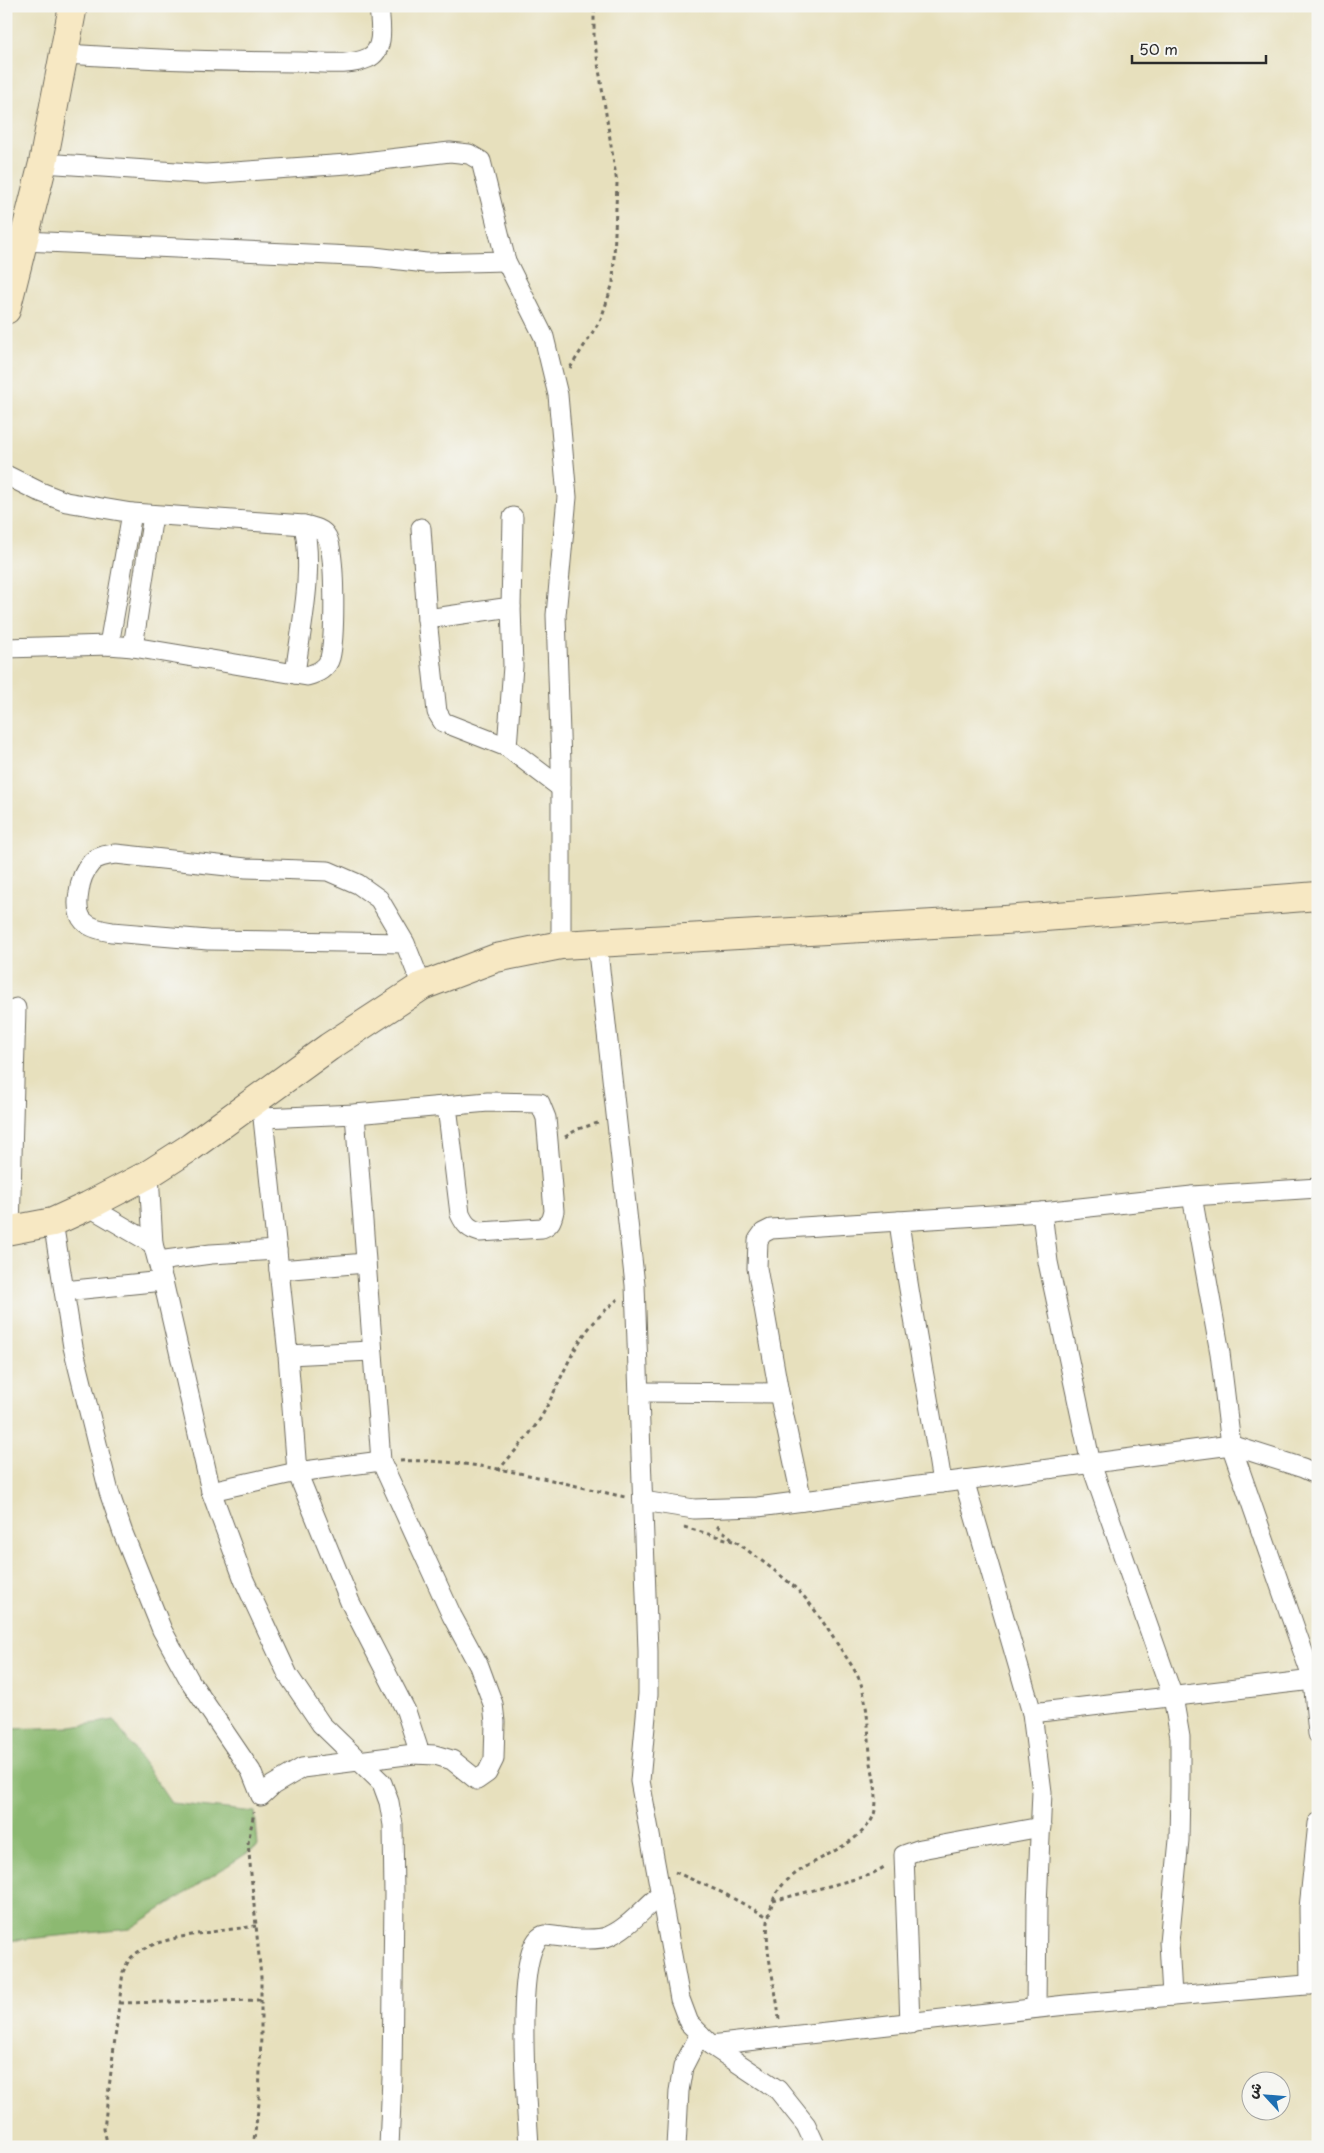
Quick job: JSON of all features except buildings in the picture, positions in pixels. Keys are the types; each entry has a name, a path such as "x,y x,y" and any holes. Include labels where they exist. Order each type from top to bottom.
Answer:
{"street":[{"path":"6,310 43,163 73,6"},
{"path":"65,54 235,62 349,62 369,58 378,48 381,38 379,6"},
{"path":"43,163 206,174 347,164 450,152 476,156 483,167 506,261 544,337 558,395 567,497 556,615 561,788 560,945"},
{"path":"24,241 374,257 426,263 506,261"},
{"path":"6,475 38,492 66,502 132,513 304,525 318,528 326,535 331,545 334,606 330,659 321,671 307,676 133,647 109,645 6,648"},
{"path":"109,645 132,513"},
{"path":"133,647 153,515"},
{"path":"507,747 512,666 513,517"},
{"path":"295,674 306,586 308,541 304,525"},
{"path":"421,528 427,619 435,697 438,712 443,722 507,747 561,788"},
{"path":"427,619 511,607"},
{"path":"405,943 208,940 112,932 98,930 88,925 79,917 76,906 81,881 90,864 101,856 116,854 246,868 328,871 358,884 379,899 405,943 422,986"},
{"path":"16,1008 8,1231 53,1222 88,1206 148,1174 261,1109 329,1047 422,986 496,958 560,945 1005,920 1318,896"},
{"path":"597,943 635,1285 640,1392 648,1694 640,1781 654,1863 680,1999 689,2023 706,2039 778,2090 806,2125 816,2147"},
{"path":"261,1109 355,1114 488,1102 540,1102 546,1112 554,1211 552,1220 548,1225 542,1228 480,1232 471,1229 464,1223 460,1214 447,1106"},
{"path":"261,1109 288,1355 297,1472 350,1602 406,1711 420,1754"},
{"path":"53,1222 72,1346 109,1492 122,1533 162,1630 190,1681 251,1771 260,1796 280,1780 302,1768 420,1754 435,1755 452,1760 477,1780 487,1773 494,1758 496,1722 493,1704 483,1675 448,1607 381,1461 371,1351 355,1114"},
{"path":"148,1174 155,1253 211,1491 244,1580 288,1675 321,1724 382,1783 389,1802 393,1826 392,2068 389,2147"},
{"path":"802,1501 779,1394 757,1268 758,1240 763,1233 771,1229 1042,1212 1192,1196 1318,1188"},
{"path":"1192,1196 1220,1353 1231,1445 1313,1680 1318,1734"},
{"path":"88,1206 155,1253 211,1254 277,1250"},
{"path":"1042,1212 1048,1262 1091,1464 1173,1697 1180,1737 1179,1840 1168,1942 1172,1996"},
{"path":"899,1221 909,1296 929,1391 942,1483"},
{"path":"279,1270 366,1263"},
{"path":"64,1291 163,1281"},
{"path":"288,1355 371,1351"},
{"path":"640,1392 779,1394"},
{"path":"643,1501 694,1509 725,1510 1231,1445 1303,1468 1318,1475"},
{"path":"211,1491 297,1472 381,1461"},
{"path":"964,1480 1032,1713 1042,1792 1037,1905 1036,2008"},
{"path":"1032,1713 1313,1680"},
{"path":"706,2039 780,2039 1036,2008 1314,1985 1309,1908 1318,1822"},
{"path":"910,2024 904,1855 921,1849 1041,1827"},
{"path":"529,2147 523,2035 526,1971 539,1938 546,1935 567,1939 608,1937 660,1895"},
{"path":"676,2147 679,2091 683,2068 706,2039"}],"path":[{"path":"558,395 574,362 600,319 613,283 617,183 594,38 594,6"},
{"path":"550,1157 564,1138 578,1129 615,1118"},
{"path":"498,1471 544,1411 580,1338 593,1322 635,1285"},
{"path":"381,1461 436,1460 466,1463 643,1501"},
{"path":"694,1509 793,1586 816,1612 844,1653 862,1687 876,1801 870,1824 851,1842 794,1875 779,1887 772,1901 768,1917 767,1953 778,1999 780,2039"},
{"path":"253,2147 259,2103 261,2000 248,1843 255,1808 260,1796"},
{"path":"772,1901 870,1875 904,1855"},
{"path":"654,1863 723,1893 768,1917"},
{"path":"108,2147 104,2129 123,1972 126,1966 134,1955 148,1947 175,1939 256,1926"},
{"path":"120,2003 261,2000"}],"green space":[{"path":"114,1720 171,1803 255,1812 258,1846 130,1929 6,1941 6,1729 72,1727"}]}
